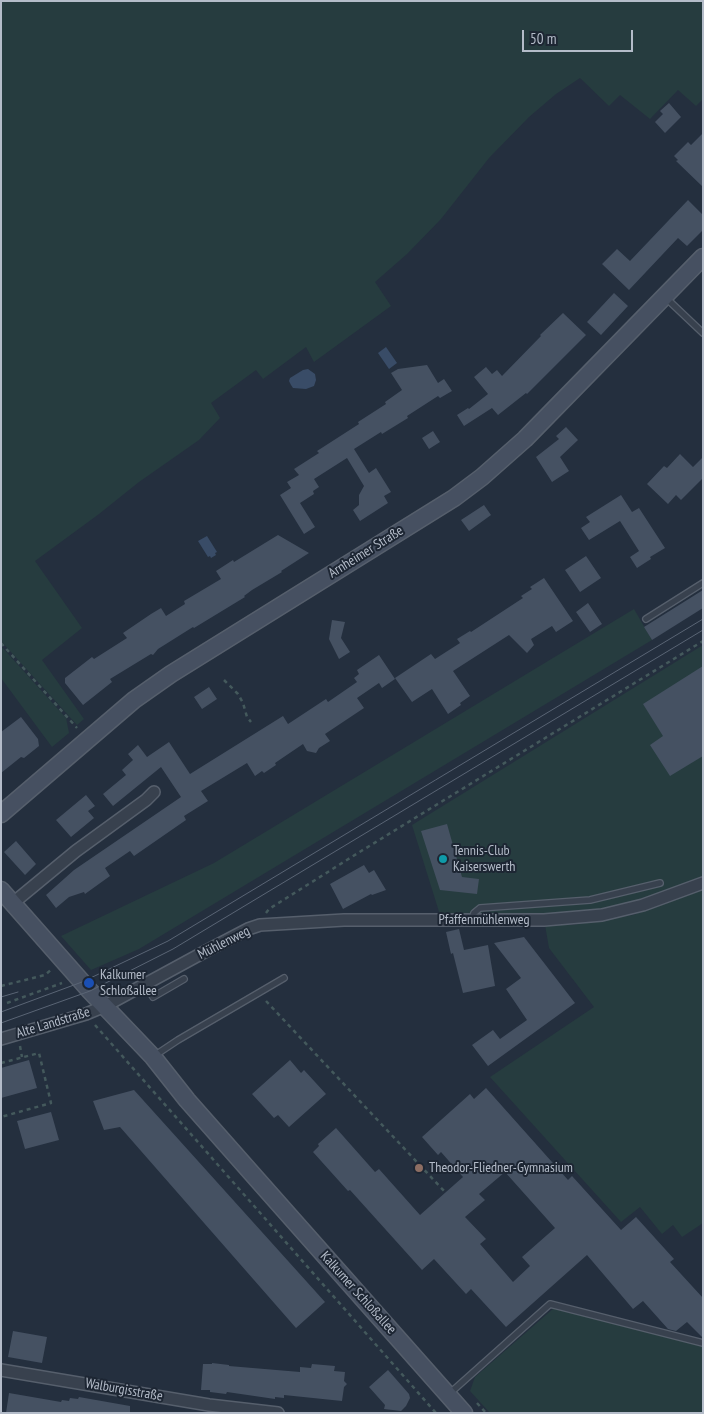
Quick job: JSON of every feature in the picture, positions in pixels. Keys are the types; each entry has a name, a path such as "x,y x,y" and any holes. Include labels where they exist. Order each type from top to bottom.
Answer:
{"main road":[{"name":"Arnheimer Straße","path":"1,814 134,700 171,674 454,498 482,477 521,444 703,257"},
{"name":"Kalkumer Schloßallee","path":"1,890 78,977 153,1057 218,1135 464,1413"}],"street":[{"path":"13,903 76,851 146,800 154,792"},
{"name":"Pfaffenmühlenweg","path":"260,925 344,920 544,920 602,914 643,905 703,884"},
{"name":"Mühlenweg","path":"105,1006 208,950 260,925"},
{"name":"Alte Landstraße","path":"1,1040 86,1014 105,1006"},
{"name":"Walburgisstraße","path":"1,1370 209,1405 278,1413"}],"lane":[{"path":"665,297 703,333"},
{"path":"646,619 703,583"},
{"path":"472,920 474,913 480,908 590,900 660,883"},
{"path":"153,1057 178,1040 284,978"},
{"path":"146,985 152,997 184,979"},
{"path":"449,1395 550,1304 703,1343"}],"path":[{"name":"Mühlenweg","path":"260,925 269,909 703,641"},
{"path":"1,644 88,739"},
{"path":"224,680 238,694 247,717 251,722"},
{"path":"2,986 45,975 63,960"},
{"path":"7,1003 78,977"},
{"path":"258,992 445,1192"},
{"path":"86,1014 436,1413"},
{"path":"1,1063 39,1053 51,1103 1,1117"}],"green space":[{"path":"1,1 703,1 703,99 696,106 678,90 650,119 620,95 609,106 580,78 556,94 529,117 489,158 441,219 407,254 375,282 391,306 314,362 306,347 263,379 256,370 211,403 220,418 199,440 139,482 35,561 82,628 42,660 84,719 77,725 1,641"},
{"path":"634,609 652,640 139,949 91,970 61,936 214,863"},
{"path":"703,645 703,878 640,901 577,914 440,915 412,825"},
{"path":"1,646 66,718 69,733 52,747 1,678"},
{"path":"703,890 703,1223 682,1237 673,1225 662,1234 640,1207 621,1222 490,1077 594,1007 549,948 545,925 573,925 633,915"},
{"path":"554,1308 703,1346 703,1413 490,1413 470,1391 475,1377"}],"water":[{"path":"386,347 397,363 389,369 378,353"},
{"path":"308,369 315,374 314,386 306,389 293,388 289,381 290,378"},
{"path":"207,536 217,552 211,558 210,556 208,557 198,541"}],"building":[{"path":"669,103 681,117 665,133 655,122 663,114 660,111"},
{"path":"703,133 703,187 676,161 678,160 674,156 688,142 691,145"},
{"path":"688,200 703,215 703,230 687,246 678,238 629,290 602,264 617,249 630,261"},
{"path":"614,293 628,306 601,335 587,322"},
{"path":"563,313 586,335 527,394 498,415 492,408 464,426 457,415 469,409 488,394 474,377 486,367 492,374 497,370 502,376"},
{"path":"427,365 438,383 444,379 452,391 440,398 438,396 407,416 408,418 354,449 369,473 376,468 391,492 384,496 388,503 360,521 353,510 359,505 359,495 364,486 347,458 314,479 319,487 313,491 314,494 300,503 315,527 304,534 280,495 291,488 287,482 299,475 294,469 319,453 317,451 359,424 358,422 386,404 385,402 402,390 391,373 398,369"},
{"path":"566,427 578,440 560,457 569,471 552,482 536,457 559,439 556,436"},
{"path":"433,431 440,442 429,449 422,438"},
{"path":"680,454 693,467 703,457 703,478 681,500 676,495 668,504 647,484 664,466 667,468"},
{"path":"621,495 632,512 639,508 665,548 637,568 630,557 639,551 620,521 589,540 581,528 590,522 586,517"},
{"path":"484,505 491,515 469,531 461,520"},
{"path":"278,535 309,553 252,590 245,597 158,649 153,655 151,654 110,679 112,682 83,705 65,683 65,678 92,657 94,659 127,638 123,633 161,608 166,616 185,604 184,601 221,579 216,571"},
{"path":"586,556 601,578 580,592 565,570"},
{"path":"544,578 573,621 556,632 552,626 531,639 534,645 527,653 509,635 453,671 470,696 448,714 432,689 412,702 395,678 431,654 435,659 460,643 457,639 523,598 521,596 532,589 530,587"},
{"path":"703,590 703,608 652,640 644,627"},
{"path":"588,603 602,624 590,632 576,612"},
{"path":"332,620 345,622 341,638 350,652 339,659 329,639"},
{"path":"379,655 395,679 382,688 379,683 357,698 364,708 325,734 330,741 319,748 316,753 307,751 303,744 264,773 262,771 255,776 247,763 201,791 208,801 184,816 186,820 134,856 130,851 105,868 110,876 85,894 84,892 69,897 56,908 46,895 74,870 181,797 161,767 113,806 103,794 126,775 122,770 133,760 128,754 138,745 147,757 169,742 190,774 283,716 288,724 326,699 328,702 357,682 354,678 359,674 357,670"},
{"path":"703,666 703,756 670,776 650,745 663,736 643,704"},
{"path":"209,687 217,699 202,709 194,697"},
{"path":"21,717 38,739 39,746 1,773 1,732"},
{"path":"86,795 95,806 88,811 94,818 71,837 56,820"},
{"name":"Tennis-Club Kaiserswerth","path":"447,824 462,877 479,879 477,894 440,890 421,831"},
{"path":"16,841 36,864 25,875 4,852"},
{"path":"364,865 369,873 374,870 386,890 371,894 343,909 330,884"},
{"path":"459,929 464,950 488,945 495,986 463,993 446,932"},
{"path":"524,937 575,1003 488,1066 472,1045 493,1030 500,1039 527,1020 506,989 521,978 494,943"},
{"path":"29,1060 37,1088 1,1098 1,1068"},
{"path":"290,1060 301,1073 304,1070 326,1094 289,1127 278,1115 274,1118 252,1094"},
{"path":"486,1088 568,1180 572,1176 621,1230 636,1217 674,1259 670,1262 703,1298 703,1338 687,1322 676,1331 668,1329 643,1301 633,1309 587,1255 506,1327 471,1289 466,1294 434,1259 422,1270 313,1152 319,1146 318,1144 336,1128 375,1172 379,1169 420,1215 463,1177 441,1152 438,1155 422,1137 470,1094 474,1099","holes":["505,1172 555,1228 522,1257 530,1266 513,1282 480,1244 486,1239 465,1217 485,1200 479,1194"]},
{"path":"134,1090 325,1302 296,1328 120,1127 104,1130 93,1101"},
{"path":"51,1112 59,1140 25,1149 17,1121"},
{"path":"13,1331 47,1337 42,1363 8,1357"},
{"path":"212,1363 300,1372 300,1367 311,1368 312,1364 335,1366 334,1371 345,1372 344,1381 347,1384 344,1387 342,1401 284,1395 284,1398 275,1397 275,1399 201,1390 203,1364"},
{"path":"388,1370 409,1394 410,1398 401,1411 384,1409 385,1405 369,1387"},
{"path":"9,1393 61,1402 62,1400 69,1401 70,1398 78,1399 79,1397 130,1406 130,1413 6,1413"}],"tram line":[{"path":"1,1012 82,982 168,941 703,619"},
{"path":"1,1023 90,991 173,949 703,630"},
{"path":"1,997 18,992"}],"place":[{"name":"Tennis-Club Kaiserswerth","path":"443,859"},
{"name":"Kalkumer Schloßallee","path":"89,983"},
{"name":"Theodor-Fliedner-Gymnasium","path":"419,1168"}]}
